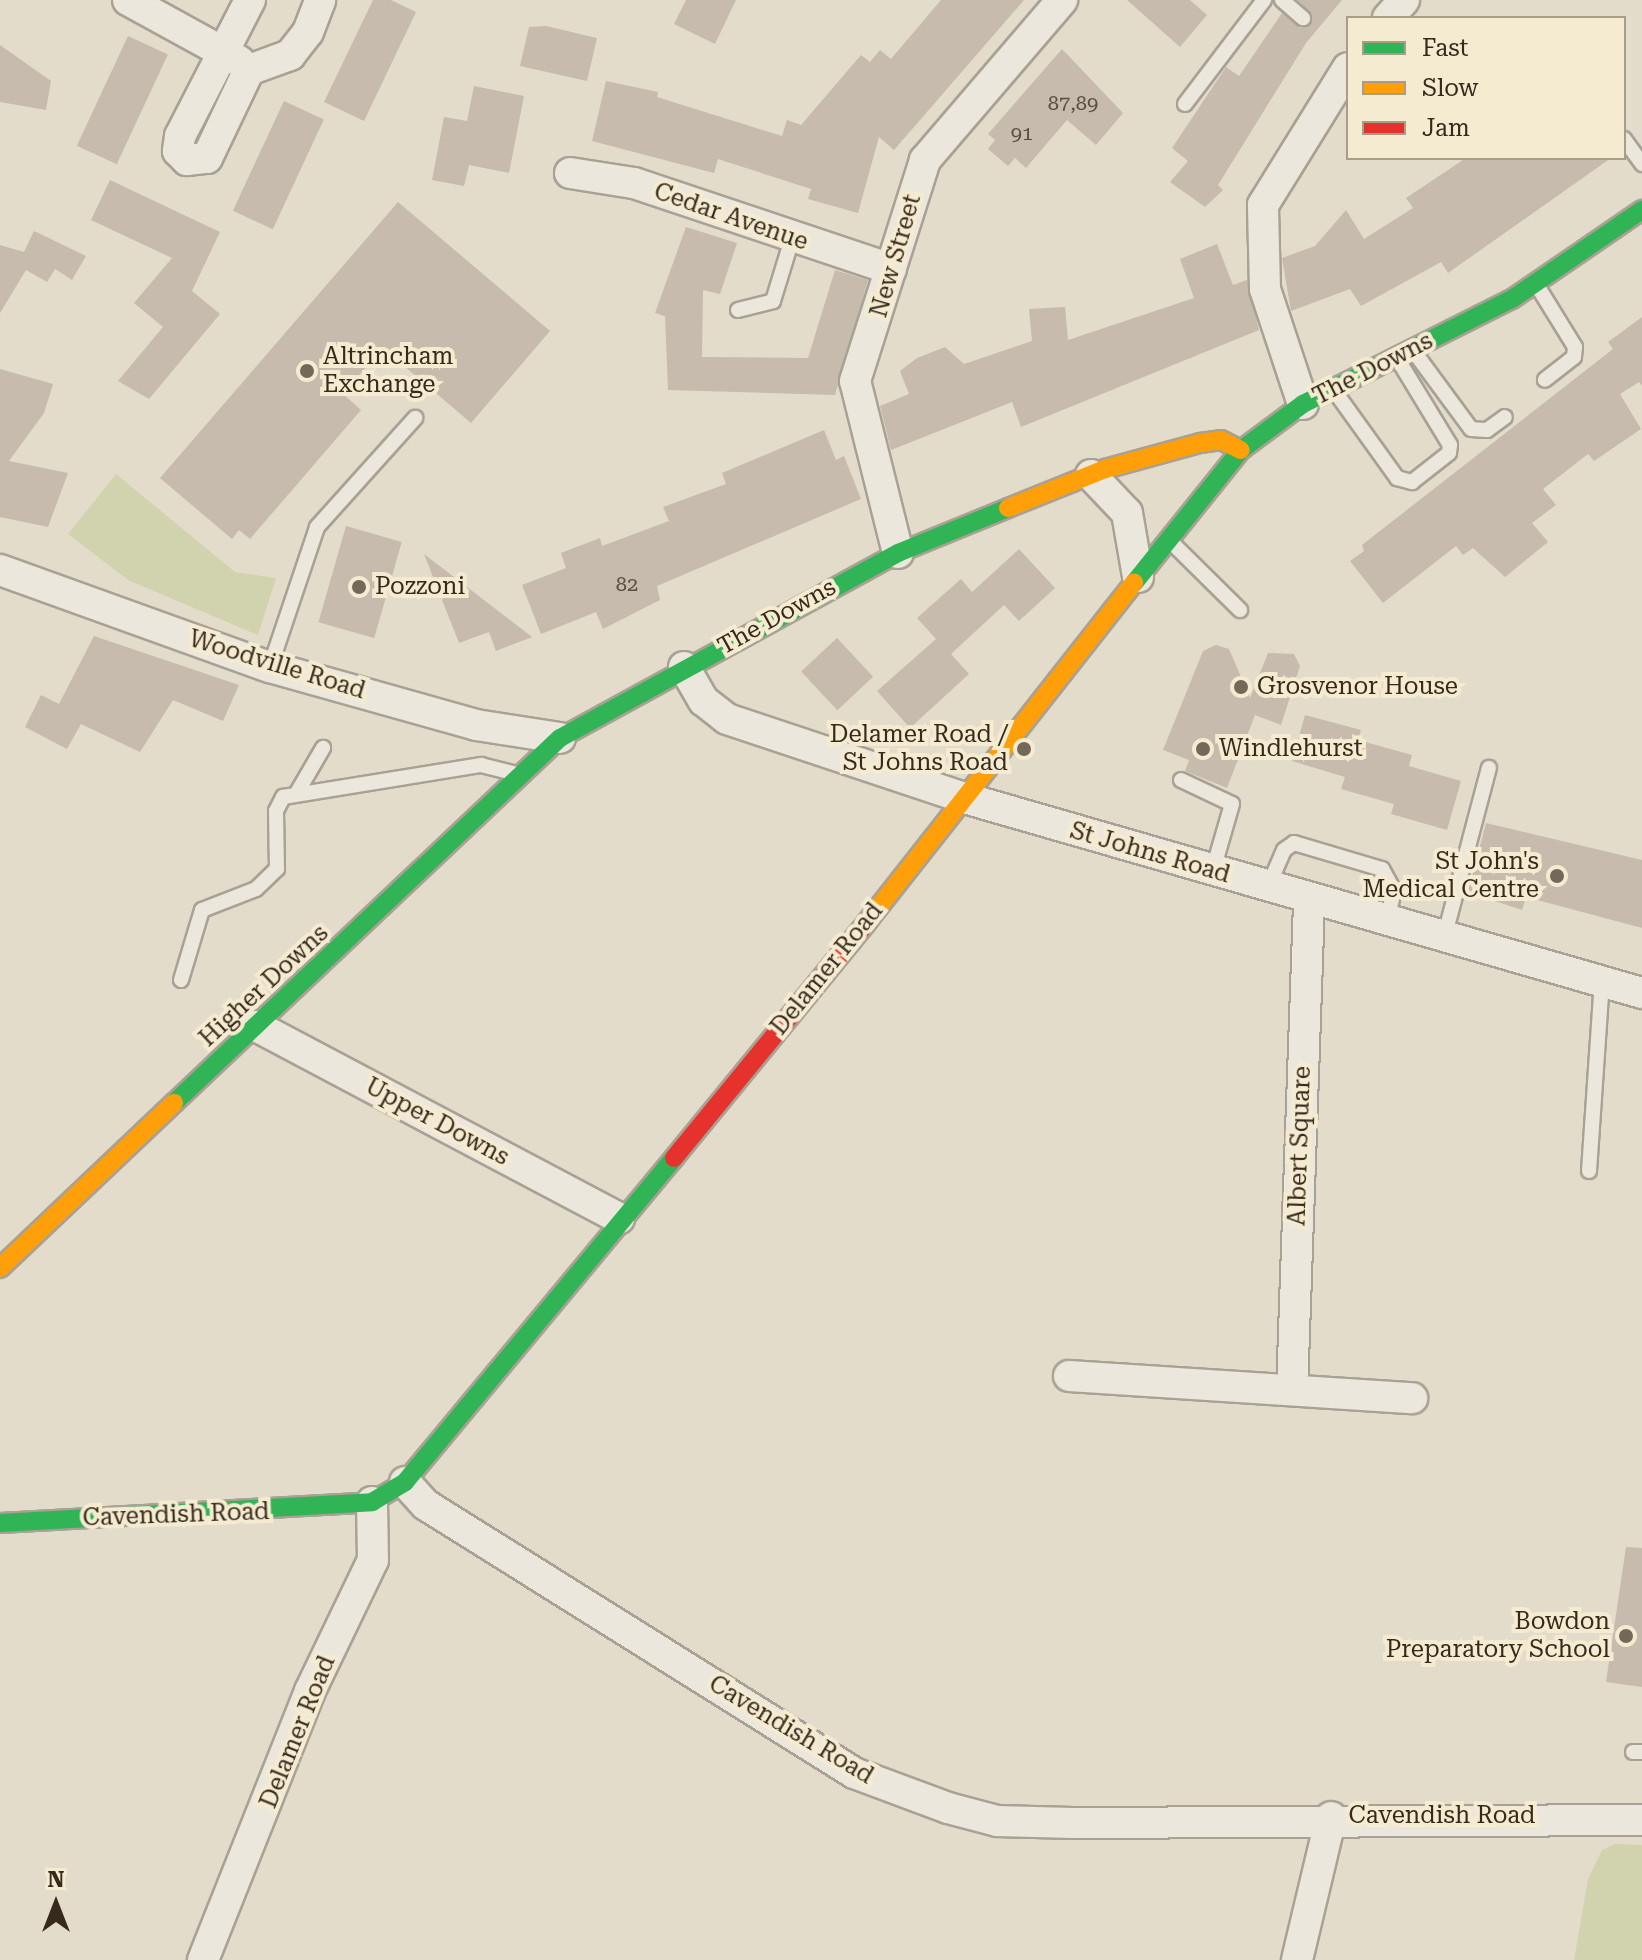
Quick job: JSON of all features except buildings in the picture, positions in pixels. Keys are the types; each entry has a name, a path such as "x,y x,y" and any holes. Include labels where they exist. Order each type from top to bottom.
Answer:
{"street":[{"path":"128,0 223,48 249,70"},
{"path":"250,0 180,136 178,151 187,160 207,158 249,70 290,55 308,32 320,0"},
{"name":"New Street","path":"898,553 855,381 925,160 1062,0"},
{"path":"1390,16 1404,0"},
{"path":"1303,404 1265,289 1263,205 1346,71"},
{"name":"Cedar Avenue","path":"570,173 634,183 792,239 891,269"},
{"name":"The Downs","path":"560,738 684,667 898,553 1091,475 1200,443 1221,440 1241,450 1303,404 1535,283 1642,210"},
{"name":"Delamer Road","path":"405,1482 619,1218 833,966 961,797 1241,450"},
{"path":"1091,475 1127,513 1138,577"},
{"name":"Woodville Road","path":"0,570 270,667 476,725 560,738"},
{"name":"St Johns Road","path":"684,667 704,701 727,719 961,797 1309,901 1642,993"},
{"name":"Higher Downs","path":"0,1268 525,777 560,738"},
{"name":"Albert Square","path":"1292,1390 1309,901"},
{"name":"Upper Downs","path":"256,1026 619,1218"},
{"path":"1069,1376 1412,1398"},
{"name":"Cavendish Road","path":"0,1523 341,1508 372,1502 405,1482 426,1505 854,1773 948,1808 997,1821 1073,1823 1331,1817 1642,1820"},
{"name":"Delamer Road","path":"203,1960 310,1691 373,1560 372,1502"},
{"path":"1297,1960 1331,1817"}],"lane":[{"path":"1185,104 1264,0"},
{"path":"1282,0 1303,18"},
{"path":"1626,142 1642,164"},
{"path":"738,310 773,301 792,239"},
{"path":"1535,283 1575,347 1574,357 1545,380"},
{"path":"1334,389 1397,478 1412,482 1449,453 1450,445 1405,353"},
{"path":"1405,353 1471,429 1487,430 1505,417"},
{"path":"270,667 317,527 415,418"},
{"path":"1168,539 1240,610"},
{"path":"298,791 323,748"},
{"path":"181,980 202,910 270,879 280,857 276,811 283,797 298,791 481,765 525,777"},
{"path":"1444,938 1489,768"},
{"path":"1181,780 1232,804 1213,871"},
{"path":"1268,888 1284,850 1294,843 1367,865 1391,881 1386,922"},
{"path":"1589,1171 1602,982"}],"green space":[{"path":"116,474 235,572 276,578 258,635 128,580 68,534"},
{"path":"1615,1844 1642,1845 1642,1960 1574,1960 1588,1879 1602,1850"}],"traffic: fast":[{"path":"1134,583 1241,450 1303,404 1512,299 1642,210"},
{"path":"174,1103 560,738 898,553 1008,508"},
{"path":"0,1523 372,1502 405,1482 674,1158"}],"traffic: slow":[{"path":"1008,508 1105,469 1200,443 1221,440 1241,450"},
{"path":"867,922 1134,583"},
{"path":"0,1268 174,1103"}],"traffic: jam":[{"path":"674,1158 867,922"}],"place":[{"name":"Altrincham Exchange","path":"307,371"},
{"name":"Pozzoni","path":"359,587"},
{"name":"Grosvenor House","path":"1241,687"},
{"name":"Delamer Road / St Johns Road","path":"1024,749"},
{"name":"Windlehurst","path":"1203,749"},
{"name":"St John's Medical Centre","path":"1557,876"},
{"name":"Bowdon Preparatory School","path":"1626,1636"}]}
